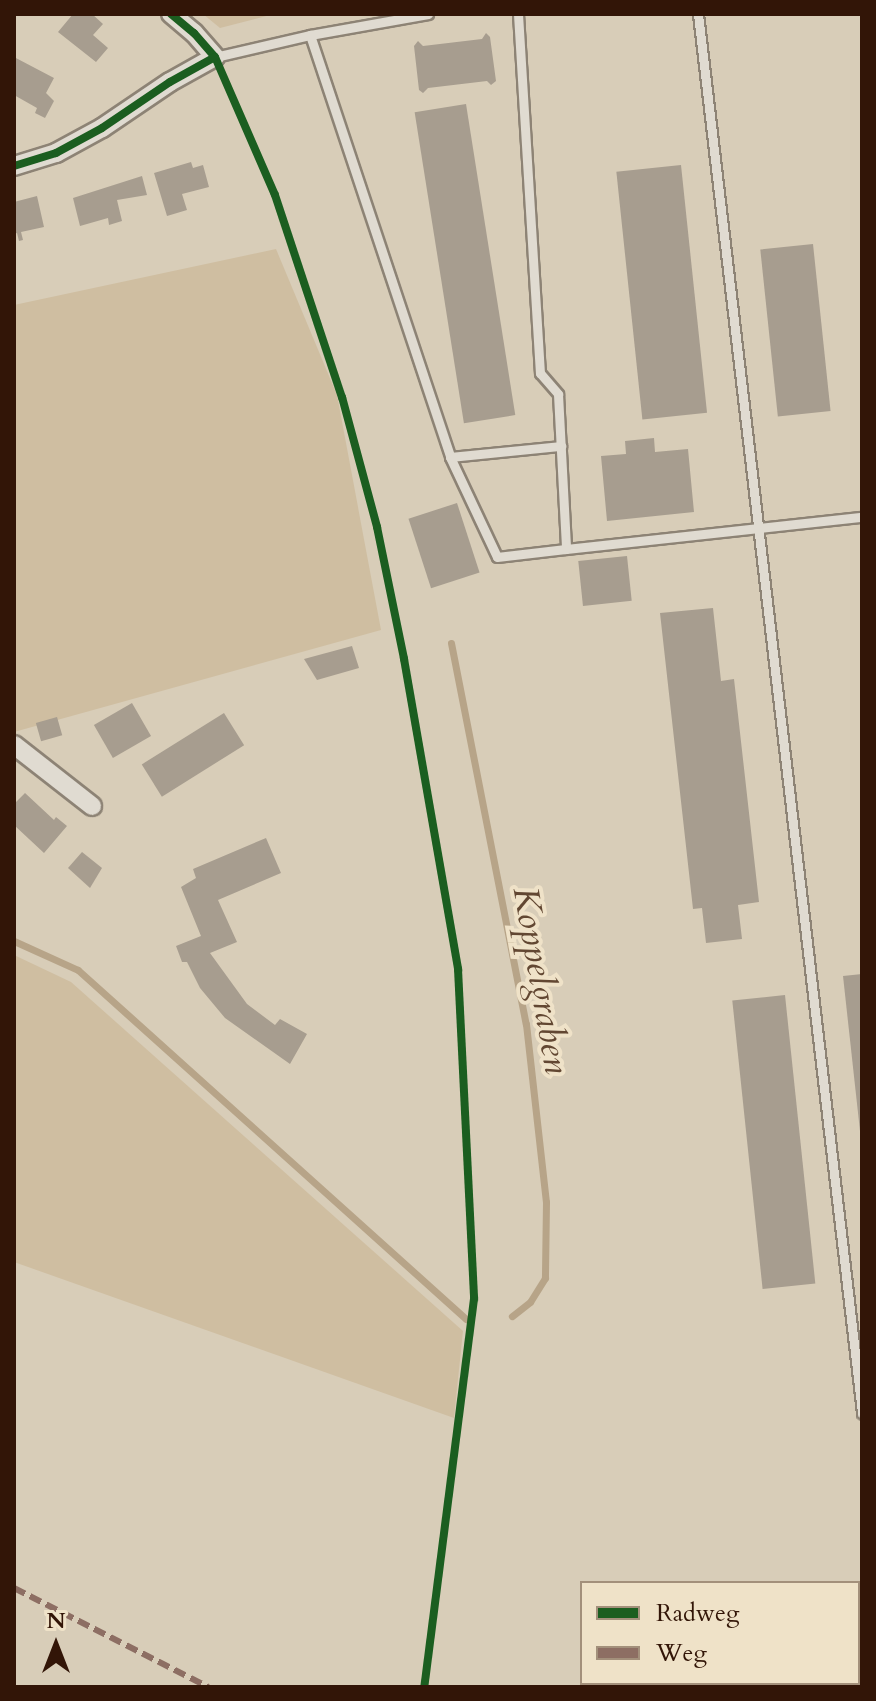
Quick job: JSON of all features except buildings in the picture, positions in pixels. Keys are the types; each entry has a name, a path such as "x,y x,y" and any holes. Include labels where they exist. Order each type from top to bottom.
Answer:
{"street":[{"path":"14,166 56,153 215,57 171,14"},
{"path":"14,745 92,806"}],"lane":[{"path":"215,57 391,17 428,14"},
{"path":"518,14 540,373 558,394 566,549"},
{"path":"698,14 862,1413"},
{"path":"310,35 450,457 497,557 862,517"},
{"path":"450,457 561,446"}],"shaded area":[{"path":"203,14 274,14 220,28"},
{"path":"276,249 337,395 381,630 14,732 14,305"},
{"path":"14,955 71,982 463,1331 454,1418 14,1262"}],"waterway":[{"name":"Koppelgraben","path":"451,643 526,1024 546,1202 545,1278 530,1302 512,1316"},
{"name":"Koppelgraben","path":"14,941 78,970 466,1319"}],"marked path":[{"path":"14,1588 208,1687"}],"cycle path":[{"path":"171,14 194,33 215,57 275,195 342,397 377,527 404,659 458,969 474,1299 424,1687"},
{"path":"14,166 56,153 215,57"}]}
